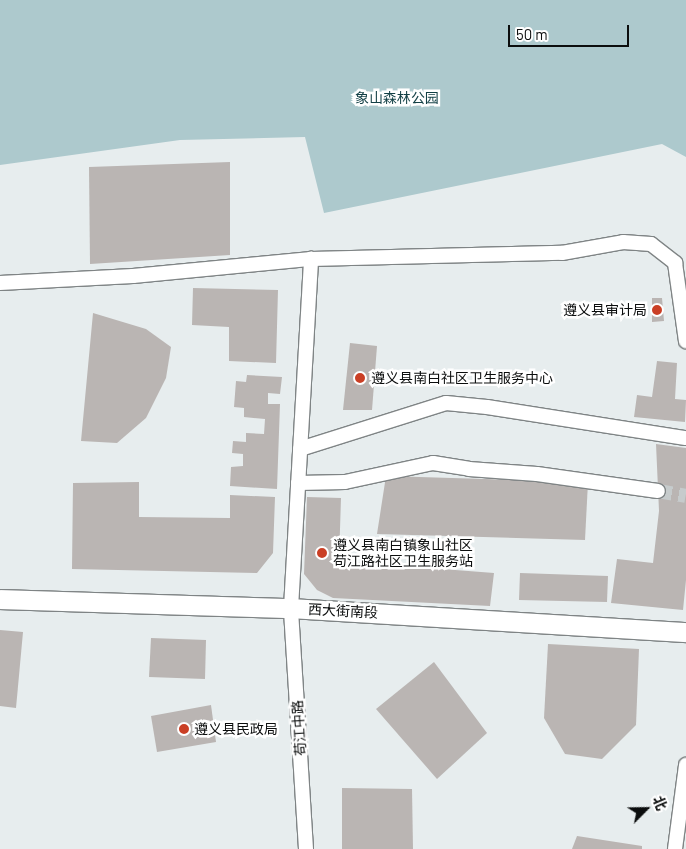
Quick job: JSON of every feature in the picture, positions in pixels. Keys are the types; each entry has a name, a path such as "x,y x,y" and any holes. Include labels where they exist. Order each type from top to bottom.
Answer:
{"main road":[{"name":"西大街南段","path":"0,599 291,608 686,632"}],"street":[{"path":"0,283 132,276 311,259 562,253 623,242 651,244 675,263 686,341"},
{"name":"苟江中路","path":"306,849 291,608 311,259"},
{"path":"300,449 446,403 487,407 686,438"},
{"path":"298,483 345,482 433,462 469,470 537,474 658,491"},
{"path":"676,849 686,764"}],"green space":[{"name":"象山森林公园","path":"0,0 686,0 686,157 662,144 324,213 305,137 180,140 0,165"}],"building":[{"path":"230,162 230,255 90,264 89,167"},
{"path":"193,288 278,290 276,363 229,361 229,327 192,325"},
{"name":"遵义县审计局","path":"652,298 662,298 664,321 652,322"},
{"path":"93,313 146,329 171,347 166,378 146,418 117,443 81,441"},
{"name":"遵义县南白社区卫生服务中心","path":"350,343 377,346 372,410 343,410"},
{"path":"657,361 677,363 675,399 686,400 685,422 634,417 637,395 652,397"},
{"path":"247,375 282,377 280,394 268,393 268,404 280,404 277,489 230,486 231,467 243,466 243,454 232,453 233,441 246,442 246,433 264,434 265,419 244,417 244,408 234,407 236,381 246,382"},
{"path":"656,444 686,448 686,580 683,610 611,603 617,559 653,563 659,511"},
{"path":"386,476 588,482 585,540 377,534"},
{"path":"139,482 139,517 230,518 230,495 275,497 273,553 257,573 72,569 73,483"},
{"path":"307,497 341,498 339,561 494,573 490,606 333,598 317,590 304,574"},
{"path":"520,573 608,576 607,602 519,600"},
{"path":"0,630 23,632 16,708 0,706"},
{"path":"151,638 206,640 205,679 149,677"},
{"path":"548,644 639,649 636,725 602,759 565,754 544,718"},
{"path":"434,662 487,733 437,779 376,709"},
{"name":"遵义县民政局","path":"211,705 216,742 157,752 151,716"},
{"path":"342,788 412,789 413,849 342,849"},
{"path":"577,836 642,846 642,849 572,849"}],"tunnel":[{"path":"658,491 686,496"}],"place":[{"name":"遵义县审计局","path":"657,310"},
{"name":"遵义县南白社区卫生服务中心","path":"360,378"},
{"name":"遵义县南白镇象山社区 苟江路社区卫生服务站","path":"322,553"},
{"name":"遵义县民政局","path":"184,729"}]}
